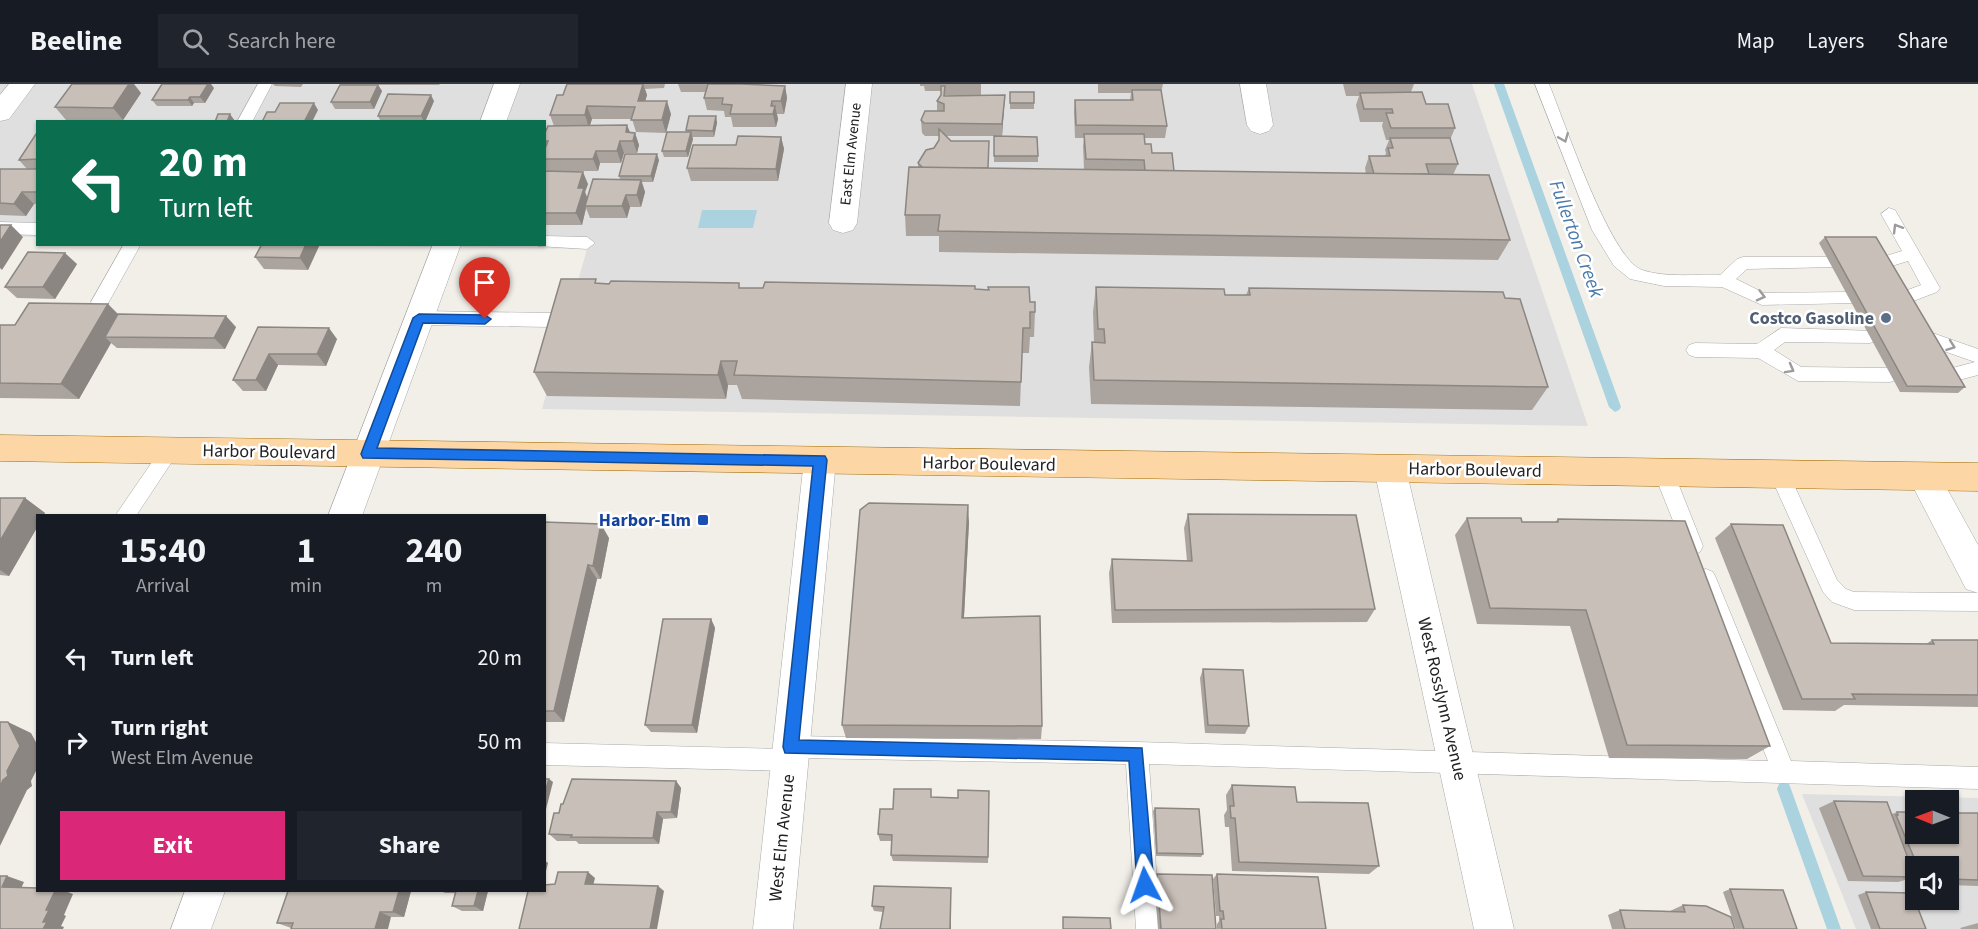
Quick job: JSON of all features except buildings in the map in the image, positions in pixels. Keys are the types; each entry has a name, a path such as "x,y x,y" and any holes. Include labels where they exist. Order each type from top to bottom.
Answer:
{"main road":[{"name":"Harbor Boulevard","path":"0,448 1978,477"}],"street":[{"path":"0,113 22,84"},
{"path":"494,120 507,84"},
{"name":"East Elm Avenue","path":"843,223 859,84"},
{"path":"1253,84 1260,125"},
{"path":"346,514 446,246"},
{"name":"West Elm Avenue","path":"773,929 820,460"},
{"name":"West Rosslynn Avenue","path":"1390,469 1494,929"},
{"path":"1924,477 1978,578"},
{"path":"191,929 205,892"}],"lane":[{"path":"245,120 265,84"},
{"path":"1542,84 1600,230 1620,262 1636,274 1664,280 1724,281 1762,299 1849,298"},
{"path":"1889,214 1931,288 1902,299"},
{"path":"0,228 36,229"},
{"path":"546,243 587,243"},
{"path":"100,302 132,246"},
{"path":"1882,264 1912,254"},
{"path":"1724,281 1743,263 1830,263"},
{"path":"419,318 551,320"},
{"path":"1761,351 1781,335 1870,336"},
{"path":"1924,337 1978,356"},
{"path":"1695,350 1761,351 1798,375 1890,375"},
{"path":"1947,376 1978,368"},
{"path":"126,514 170,451"},
{"path":"1664,473 1784,773"},
{"path":"1780,475 1830,586 1839,596 1854,601 1978,602"},
{"path":"1137,753 1148,929"},
{"path":"546,754 1137,753 1457,764 1978,777"}],"shaded area":[{"path":"0,84 1472,84 1588,426 542,409 587,249 371,246 546,246 546,120 36,120 36,237 0,236"},
{"path":"1802,794 1905,796 1905,844 1959,844 1959,798 1978,798 1978,929 1856,929"}],"water":[{"path":"702,210 757,210 753,228 698,228"}],"waterway":[{"name":"Fullerton Creek","path":"1499,84 1615,407"},
{"name":"Fullerton Creek","path":"1784,789 1834,929"}],"place":[{"name":"Costco Gasoline","path":"1886,318"},
{"name":"Harbor-Elm","path":"703,520"}],"route":[{"path":"485,319 419,318 368,454 820,460 791,747 1137,753 1145,885"}]}
